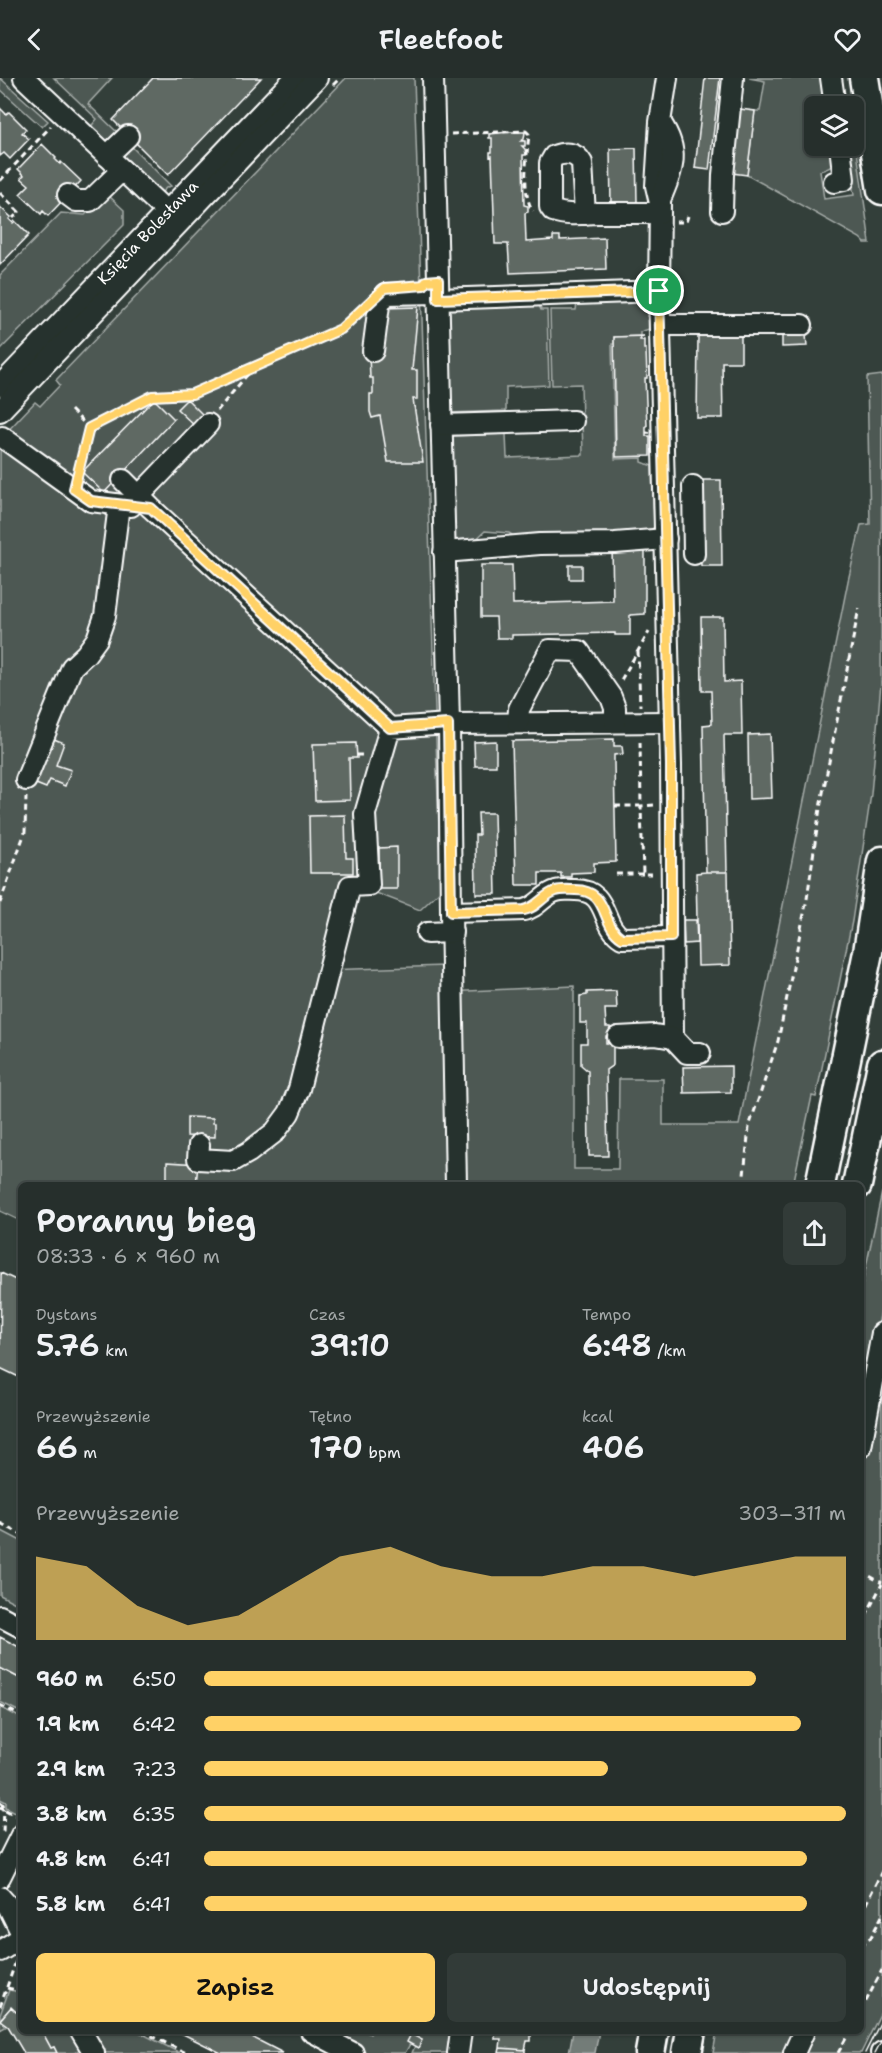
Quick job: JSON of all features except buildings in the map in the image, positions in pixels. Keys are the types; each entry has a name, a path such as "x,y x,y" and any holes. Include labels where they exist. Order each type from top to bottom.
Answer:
{"highway":[{"path":"864,78 882,189"},
{"path":"821,1182 868,952 882,861"},
{"path":"859,1182 882,1064"},
{"path":"650,2053 653,2034"},
{"path":"687,2053 690,2034"}],"street":[{"path":"24,78 167,212"},
{"name":"Księcia Bolesława","path":"0,386 295,78"},
{"path":"0,411 318,78"},
{"path":"433,78 456,1182"},
{"path":"667,78 660,122 656,186 660,208 659,291 670,722 673,1038"},
{"path":"722,211 723,176 733,78"},
{"path":"831,78 834,96"},
{"path":"660,122 666,131 673,152 672,173 660,208"},
{"path":"107,156 128,136"},
{"path":"834,182 844,180 841,156"},
{"path":"68,195 76,201 90,201 122,170"},
{"path":"585,214 660,208"},
{"path":"373,351 379,305 386,294 438,296 659,291"},
{"path":"660,325 802,325"},
{"path":"441,425 573,421"},
{"path":"2,437 91,501 119,505 145,502 208,424"},
{"path":"123,480 390,728 448,724 670,722"},
{"path":"665,505 693,495 694,554"},
{"path":"27,780 72,667 97,639 105,616 119,505"},
{"path":"444,552 540,544 615,543 666,538"},
{"path":"518,723 519,709 550,650 579,651 611,697 615,708 615,722"},
{"path":"199,1145 198,1159 233,1161 275,1132 289,1113 299,1089 350,886 369,885 362,849 365,814 390,728"},
{"path":"451,912 531,909 550,893 559,890 584,890 598,898 614,930 622,938 671,937"},
{"path":"427,933 452,932"},
{"path":"618,1037 655,1035 673,1038 687,1053 700,1053"},
{"path":"864,1431 882,1333"},
{"path":"0,1616 18,1625"},
{"path":"0,1877 18,1841"},
{"path":"0,1897 8,1906 18,1926"},
{"path":"83,2034 94,2053"},
{"path":"320,2034 353,2053"},
{"path":"458,2053 461,2034"},
{"path":"794,2053 803,2034"}],"path":[{"path":"0,181 63,114"},
{"path":"0,193 19,212 13,218"},
{"path":"74,489 89,428 152,396 192,394 252,369 341,329 363,309"},
{"path":"208,424 252,369"},
{"path":"71,410 89,428"},
{"path":"743,1182 749,1127 778,1041 805,910 820,808 859,608"},
{"path":"611,697 659,615 667,611"},
{"path":"0,903 25,832 27,780"},
{"path":"642,874 641,806 670,804"},
{"path":"616,874 671,873"},
{"path":"0,1523 18,1532"},
{"path":"864,1573 882,1583 864,1619"},
{"path":"0,1705 18,1714"},
{"path":"0,1802 3,1803 2,1808 18,1816"},
{"path":"864,1908 882,1871"},
{"path":"864,1944 871,1938 882,1916"},
{"path":"877,1926 882,1929"},
{"path":"0,2007 7,1988 13,1947"},
{"path":"864,2005 882,1970"},
{"path":"7,1988 18,1990"},
{"path":"148,2034 186,2053"},
{"path":"838,2053 848,2034"}],"shaded area":[{"path":"0,78 48,121 42,127 0,89"},
{"path":"54,78 112,78 88,104 117,132 108,141 103,141 88,130 97,119"},
{"path":"346,78 414,78 441,890 420,910 371,891 341,894 324,970 444,966 446,992 574,986 574,1169 618,1169 619,1079 663,1079 663,1125 739,1125 848,581 861,525 870,524 867,377 882,375 881,683 871,794 852,921 816,1097 812,1096 794,1182 18,1182 18,1220 0,1211 0,439 35,402 40,406 60,385 56,380"},
{"path":"749,78 828,78 831,96 804,96 804,156 836,156 830,167 820,171 824,199 854,195 848,156 858,156 870,243 865,243 860,238 747,175 755,111 760,111 765,81"},
{"path":"127,142 171,186 160,194 121,156"},
{"path":"108,195 124,210 124,225 0,350 0,275 61,213 85,215"},
{"path":"648,300 649,329 640,332 640,336 614,337 614,344 612,344 615,459 642,458 642,462 652,466 654,527 646,535 520,540 509,533 485,531 471,544 452,542 448,436 506,434 507,458 583,455 581,384 552,385 550,310 576,310 577,303"},
{"path":"537,301 541,310 547,310 549,385 506,387 506,411 447,413 447,305"},
{"path":"882,1192 882,1304 864,1403 864,1276"},
{"path":"882,1366 882,2010 861,2053 800,2053 810,2034 864,2034 864,1463"},
{"path":"0,1530 18,1539 18,1604 0,1595"},
{"path":"0,1668 18,1677 18,1711 0,1702"},
{"path":"0,1707 18,1716 18,1813 6,1807 6,1802 0,1799"},
{"path":"9,1990 18,1992 18,2011 16,2012 11,2008 0,2019"},
{"path":"0,2019 7,2026 0,2030"},
{"path":"71,2034 80,2049 74,2053 57,2053 54,2047 51,2048 44,2035"},
{"path":"89,2034 143,2034 180,2053 99,2053"},
{"path":"337,2034 452,2034 450,2053 412,2053 415,2046 418,2047 422,2040 412,2035 405,2053 366,2053 340,2039"},
{"path":"572,2034 598,2034 595,2053 569,2053"},
{"path":"716,2034 798,2034 789,2053 713,2053"}],"tram line":[{"path":"865,2053 882,2019"},
{"path":"875,2053 882,2040"}],"route":[{"path":"438,280 438,299 659,291 671,765 671,937 622,938 614,930 598,898 584,890 559,890 550,893 531,909 451,912 448,724 390,728 151,508 91,501 74,489 89,428 152,396 192,394 341,329 385,288 389,287 424,285 426,281 438,280"}]}
